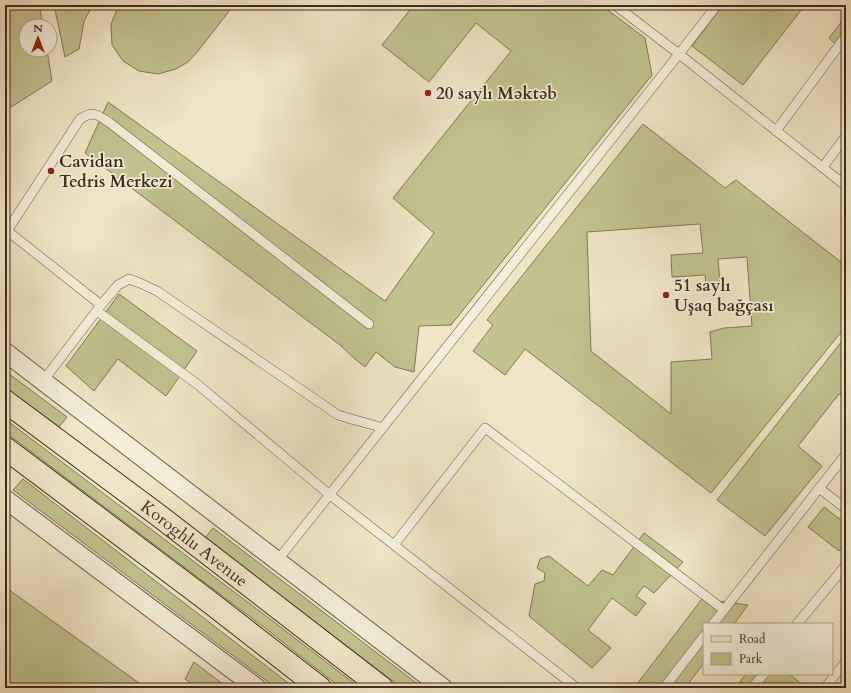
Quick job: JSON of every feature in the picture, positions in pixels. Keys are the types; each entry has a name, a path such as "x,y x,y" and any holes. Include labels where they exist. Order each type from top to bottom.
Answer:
{"main road":[{"name":"Koroghlu Avenue","path":"5,401 158,515 382,688"},
{"path":"5,448 207,600 320,688"}],"street":[{"path":"5,352 442,688"},
{"path":"5,499 257,688"}],"lane":[{"path":"615,5 846,186"},
{"path":"277,561 717,5"},
{"path":"776,130 846,36"},
{"path":"369,324 110,123 95,114 87,114 80,119 6,230 99,308 202,388 330,495 577,688"},
{"path":"822,167 846,136"},
{"path":"43,381 118,285 129,280 140,283 157,292 338,415 383,428"},
{"path":"394,545 485,428 724,610"},
{"path":"714,623 846,454"},
{"path":"819,488 846,509"},
{"path":"798,623 846,564"},
{"path":"664,688 703,637"},
{"path":"825,688 846,661"},
{"path":"752,688 763,675"}],"green space":[{"path":"5,5 39,5 41,18 18,18 18,58 48,58 52,81 5,111"},
{"path":"54,5 93,5 84,21 79,49 65,57 58,18"},
{"path":"119,5 234,5 188,62 176,69 158,74 139,71 123,61 112,45 111,24"},
{"path":"414,5 601,5 645,38 652,75 451,325 419,326 414,372 395,367 376,352 365,367 340,345 85,153 108,102 385,301 434,233 393,198 511,51 476,23 429,82 382,45"},
{"path":"723,5 805,5 743,85 692,46"},
{"path":"846,16 846,55 829,38"},
{"path":"643,124 725,188 736,180 846,266 846,326 711,493 525,349 505,375 473,351 493,325 487,320","holes":["700,224 703,253 671,255 672,277 705,275 706,285 720,284 718,259 747,257 752,326 724,328 710,332 712,359 671,362 671,414 591,351 587,232"]},
{"path":"119,294 197,351 166,396 118,359 94,391 66,366"},
{"path":"846,336 846,399 839,394 798,446 822,466 765,536 717,500"},
{"path":"5,371 67,417 59,427 5,387"},
{"path":"5,419 360,688 341,688 265,628 5,432"},
{"path":"23,479 295,688 276,688 13,490"},
{"path":"824,507 846,524 846,543 839,551 808,527"},
{"path":"213,528 423,688 402,688 205,538"},
{"path":"644,533 683,562 654,593 644,586 636,596 646,603 636,616 612,598 588,630 611,648 592,668 529,616 535,584 544,581 545,573 537,568 540,559 549,556 588,586 602,570 613,575"},
{"path":"5,587 146,688 5,688"},
{"path":"702,599 748,605 735,623 703,623 703,664 685,688 634,688"},
{"path":"194,662 228,688 198,688 185,679"},
{"path":"745,675 790,675 807,688 735,688"}],"place":[{"name":"20 saylı Məktəb","path":"428,93"},
{"name":"Cavidan Tedris Merkezi","path":"51,171"},
{"name":"51 saylı Uşaq bağçası","path":"666,295"}]}
